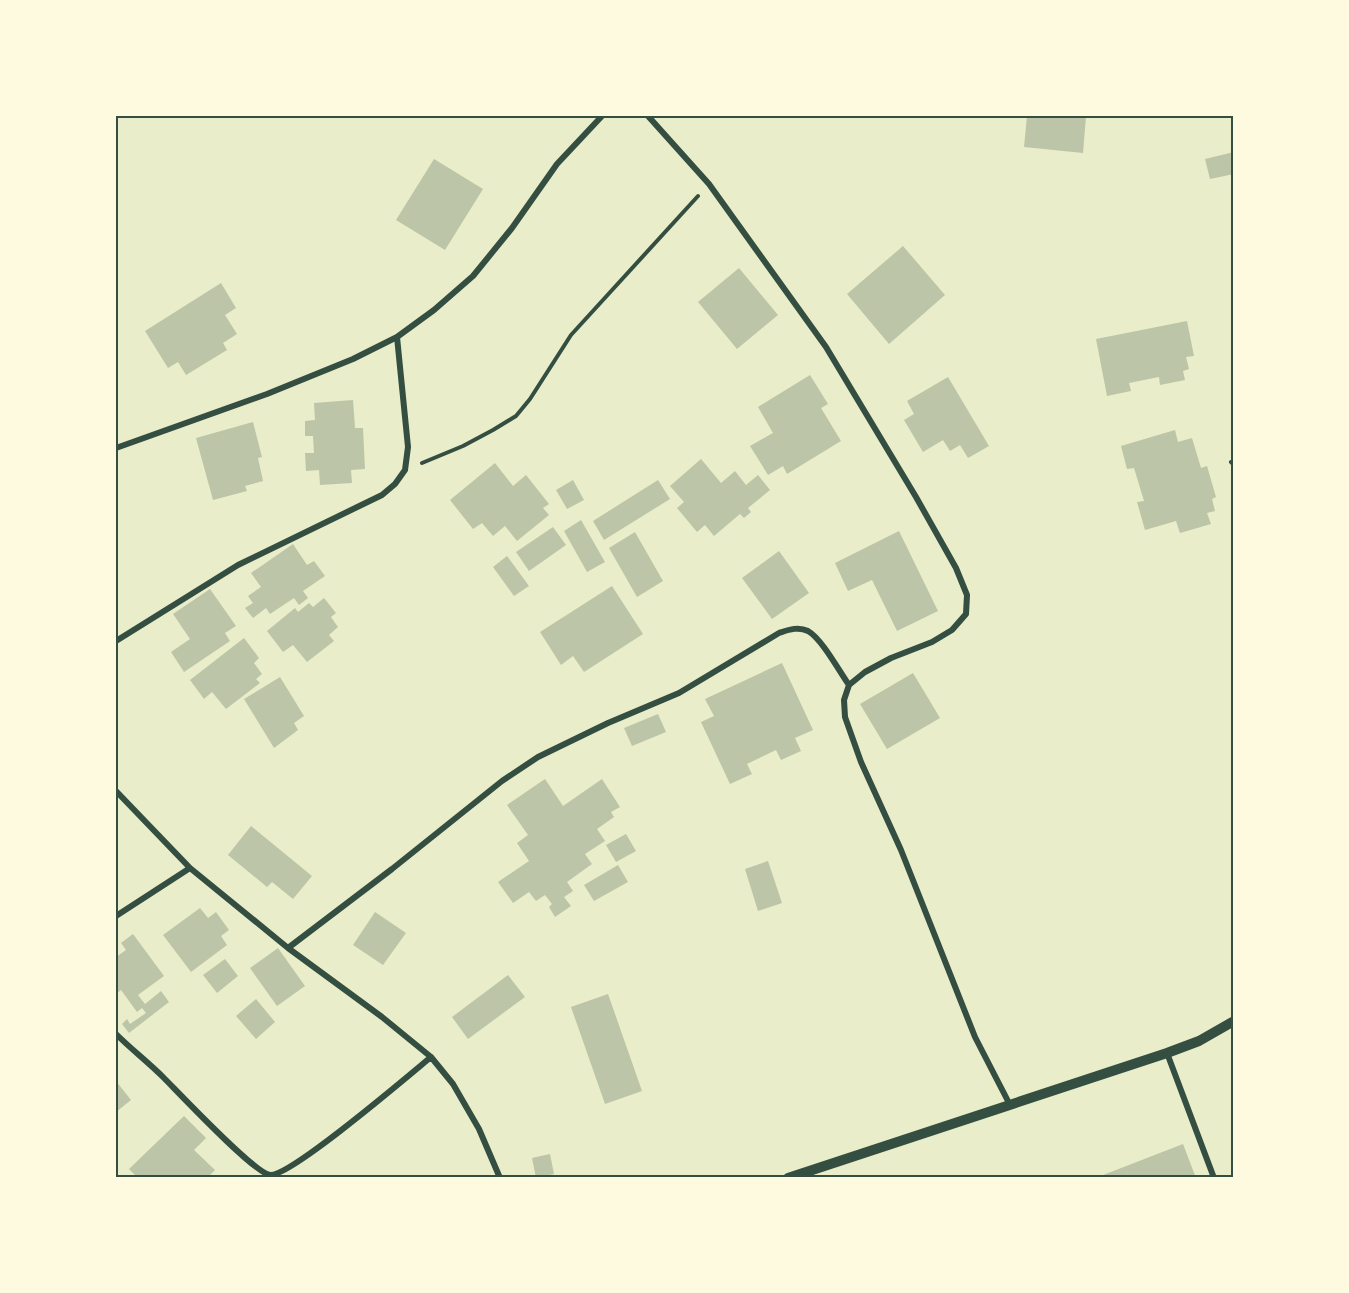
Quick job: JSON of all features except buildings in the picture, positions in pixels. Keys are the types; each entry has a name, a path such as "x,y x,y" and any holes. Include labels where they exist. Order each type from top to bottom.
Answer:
{"street":[{"path":"116,448 267,394 353,359 397,337 434,310 473,276 512,228 557,164 602,116"},
{"path":"648,116 709,184 826,347 916,496 956,568 967,595 966,614 952,630 932,642 891,658 865,672 849,685 844,700 845,717 861,762 901,850 975,1037 1010,1106"},
{"path":"116,640 238,565 382,495 395,484 405,470 408,447 397,337"},
{"path":"288,948 502,781 538,758 608,723 678,693 779,633 795,628 808,631 849,685"},
{"path":"116,791 190,868 288,948 431,1057 453,1084 479,1128 500,1178"},
{"path":"116,916 190,868"},
{"path":"788,1178 1167,1053 1199,1041 1233,1022"},
{"path":"116,1034 242,1155 270,1175 282,1172 310,1154 431,1057"},
{"path":"1167,1053 1214,1178"}],"path":[{"path":"405,470 463,446 516,416 530,399 570,335 709,184"}]}
